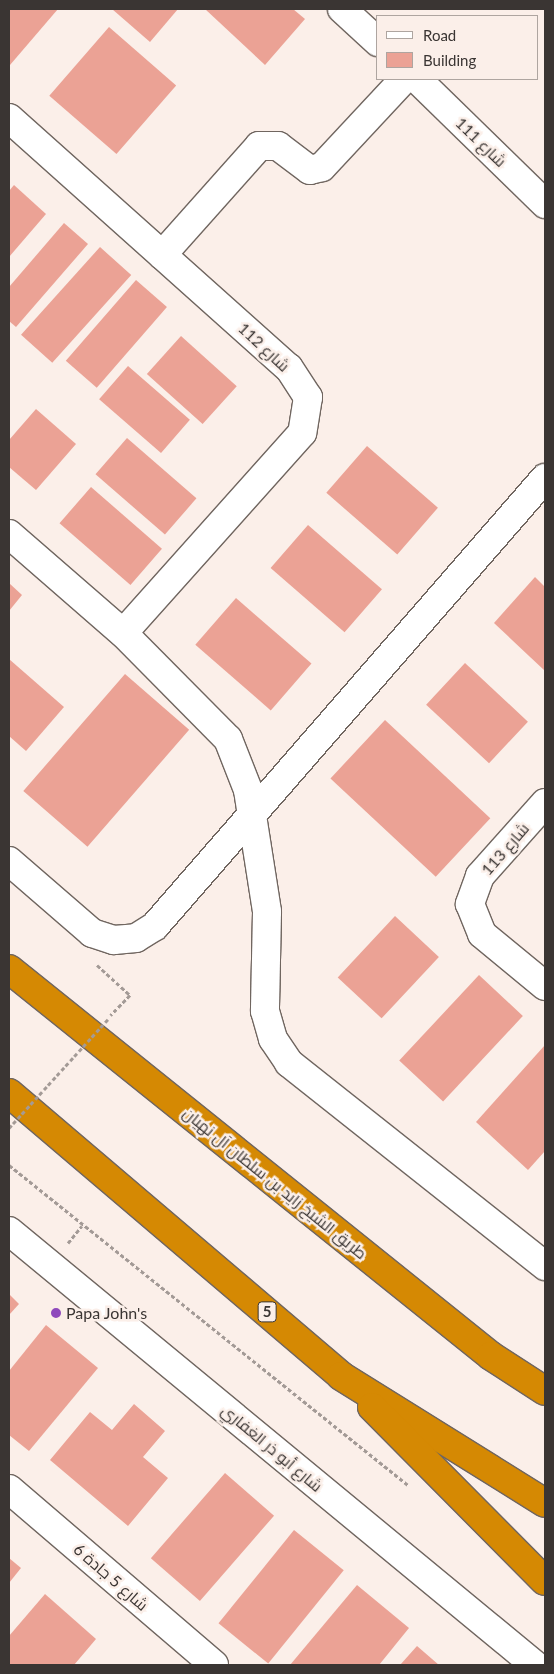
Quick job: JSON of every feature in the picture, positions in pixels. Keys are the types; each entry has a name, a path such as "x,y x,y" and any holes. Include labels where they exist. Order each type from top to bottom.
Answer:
{"highway":[{"name":"طريق الشيخ زايد بن سلطان آل نهيان","path":"9,969 492,1356 545,1391"},
{"name":"5","path":"9,1093 341,1376 545,1503"},
{"path":"492,1356 545,1383"},
{"path":"341,1376 545,1580"}],"street":[{"path":"346,10 376,40"},
{"path":"162,255 259,146 278,146 310,170 322,167 403,80"},
{"name":"شارع 111","path":"419,80 545,204"},
{"name":"شارع 112","path":"9,118 289,368 308,397 302,433 123,632"},
{"path":"9,861 92,933 114,940 136,938 155,926 249,817 306,758 545,478"},
{"path":"9,534 123,632 228,739 241,763 267,912 265,1011 273,1038 289,1063 545,1266"},
{"name":"شارع 113","path":"545,804 480,876 470,904 482,934 545,986"},
{"name":"شارع أبو ذر الغفاري","path":"9,1231 535,1665"},
{"name":"شارع 5 جادة 6","path":"9,1489 214,1665"}],"path":[{"path":"9,1128 130,995"},
{"path":"9,1164 413,1490"}],"building":[{"path":"9,9 58,9 10,65 9,63"},
{"path":"112,9 178,9 150,42"},
{"path":"205,9 293,9 305,19 265,65"},
{"path":"109,27 176,85 116,154 49,96"},
{"path":"14,185 46,214 9,257 9,191"},
{"path":"64,223 88,244 16,327 9,321 9,287"},
{"path":"100,247 131,275 52,363 21,335"},
{"path":"136,280 167,307 97,388 66,361"},
{"path":"181,336 237,386 203,424 147,374"},
{"path":"128,366 190,420 161,453 99,399"},
{"path":"36,409 76,444 36,490 9,467 9,440"},
{"path":"127,438 196,498 165,535 96,474"},
{"path":"367,446 438,508 397,554 326,493"},
{"path":"91,487 162,549 130,585 60,523"},
{"path":"308,525 382,589 345,632 271,568"},
{"path":"535,577 545,587 545,671 494,623"},
{"path":"9,583 22,595 9,611"},
{"path":"236,598 311,664 271,710 195,645"},
{"path":"9,659 64,707 26,751 9,736"},
{"path":"465,663 528,722 489,763 426,705"},
{"path":"125,674 189,730 87,847 23,791"},
{"path":"385,720 490,818 436,877 330,779"},
{"path":"395,916 439,957 382,1018 338,977"},
{"path":"479,975 523,1016 443,1101 399,1061"},
{"path":"545,1045 545,1151 528,1170 476,1122"},
{"path":"9,1294 19,1304 9,1315"},
{"path":"46,1325 98,1368 29,1451 9,1435 9,1371"},
{"path":"134,1404 165,1431 143,1457 168,1478 128,1526 50,1460 90,1412 112,1430"},
{"path":"225,1473 274,1516 200,1601 151,1558"},
{"path":"294,1530 344,1570 268,1664 218,1623"},
{"path":"9,1558 21,1568 9,1583"},
{"path":"357,1585 409,1628 379,1665 290,1665"},
{"path":"45,1594 96,1639 74,1665 9,1665 9,1636"},
{"path":"417,1646 439,1665 400,1665"}],"place":[{"name":"Papa John's","path":"56,1313"}]}
